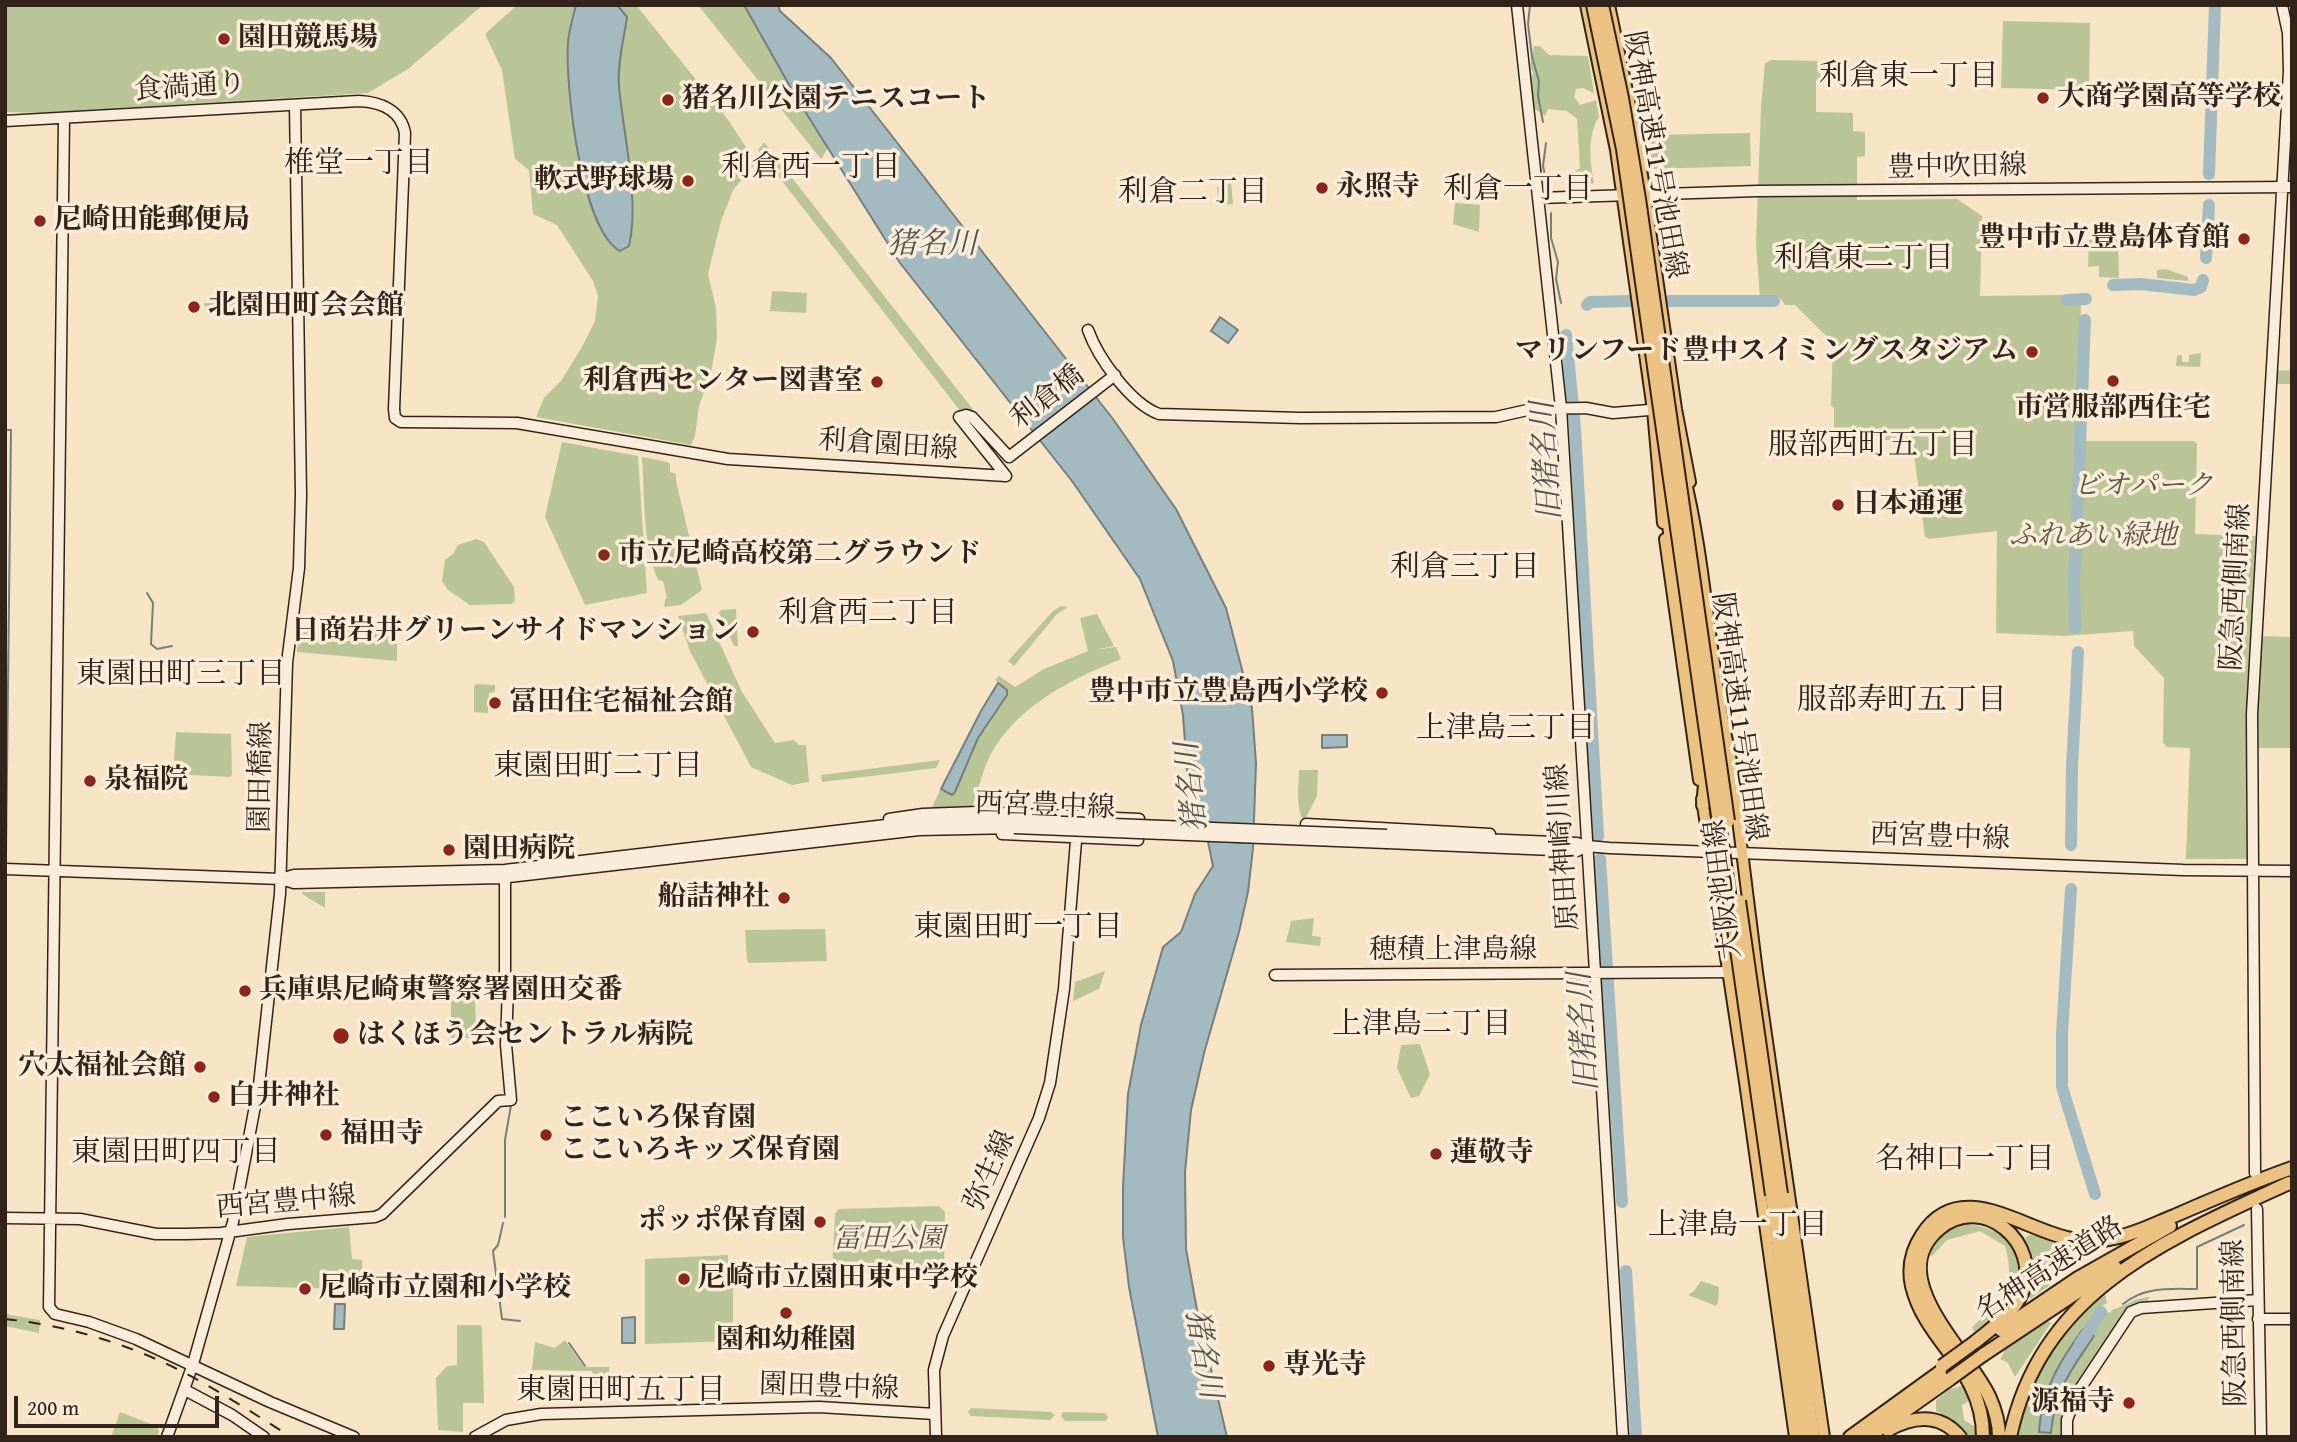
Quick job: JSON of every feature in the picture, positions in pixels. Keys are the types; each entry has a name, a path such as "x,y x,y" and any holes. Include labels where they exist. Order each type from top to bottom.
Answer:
{"highway":[{"name":"阪神高速11号池田線","path":"1593,5 1622,149 1656,405 1813,1437"},
{"name":"阪神高速11号池田線","path":"1602,5 1631,148 1672,428 1776,1195 1804,1437"},
{"path":"1656,405 1669,531 1705,785 1703,806"},
{"path":"1672,428 1694,527 1720,716 1729,755"},
{"path":"1983,1437 1981,1409 1975,1392 1967,1376 1923,1313 1912,1285 1913,1256 1920,1237 1932,1223 1949,1213 1977,1208 1998,1212 2066,1238 2105,1240 2139,1231 2291,1176"},
{"path":"2010,1437 2021,1397 2037,1361 2060,1327 2090,1295 2127,1267 2291,1176"},
{"name":"名神高速道路","path":"1850,1437 2078,1278 2136,1243 2218,1202 2291,1176"},
{"path":"1978,1348 2017,1303 2025,1284 2027,1265 2022,1248 2007,1228 1991,1220 1967,1217 1946,1224 1928,1241 1921,1256 1921,1283 1931,1308 1989,1395 1998,1422 1999,1437"},
{"name":"名神高速道路","path":"1868,1437 1945,1371"},
{"path":"1877,1437 1903,1422 1925,1418 1946,1424 1960,1437"}],"main road":[{"name":"大阪池田線","path":"1586,5 1608,107 1656,405 1661,513 1795,1437"},
{"name":"大阪池田線","path":"1609,5 1632,110 1676,409 1696,509 1725,703 1729,755 1757,972 1824,1437"}],"street":[{"name":"原田神崎川線","path":"1517,5 1564,408 1587,846 1598,972 1623,1437"},
{"name":"阪急西側南線","path":"2255,1173 2252,714 2287,187 2290,49 2282,5"},
{"name":"食満通り","path":"5,121 359,101 377,103 389,108 399,117 405,133 396,333 394,413 397,420 409,423 517,423 626,442"},
{"name":"園田橋線","path":"167,1437 185,1390 231,1231 259,1086 281,879 287,663 299,568 301,495 295,105"},
{"path":"64,119 48,1303 52,1312 121,1333 193,1364 270,1402 354,1437"},
{"name":"豊中吹田線","path":"1538,198 1757,191 2287,187"},
{"path":"1088,330 1112,377 1140,404 1159,415 1300,418 1496,417 1532,409 1579,408 1613,413 1656,405 1676,409"},
{"name":"利倉橋","path":"1009,457 1112,377"},
{"name":"利倉園田線","path":"626,442 728,459 1006,476 959,417 966,415 972,417 1009,457"},
{"path":"851,829 903,816 977,812 1139,819"},
{"name":"弥生線","path":"936,1437 934,1370 943,1336 1037,1123 1053,1070 1063,996 1078,816"},
{"name":"西宮豊中線","path":"505,874 851,829 946,820 1577,850 1587,846"},
{"name":"西宮豊中線","path":"5,869 281,879 294,874 505,874 945,828 1014,824"},
{"path":"1306,824 1489,833 1505,840"},
{"path":"875,835 890,838 982,834 1138,840"},
{"name":"西宮豊中線","path":"1387,839 1505,840 1709,852 2292,872"},
{"name":"西宮豊中線","path":"5,1218 90,1220 156,1234 231,1231 379,1216 498,1101 511,1100 506,1045 508,986 505,983 505,874"},
{"name":"穂積上津島線","path":"1275,975 1757,972"},
{"name":"阪急西側南線","path":"2257,1209 2261,1437"},
{"path":"2067,1437 2067,1420 2076,1395 2131,1312 2141,1308 2258,1300"},
{"path":"2258,1319 2292,1319"},
{"path":"185,1390 223,1410 264,1437"},
{"name":"園田豊中線","path":"475,1437 506,1420 541,1415 808,1407 935,1414"}],"green space":[{"name":"園田競馬場","path":"5,5 483,5 408,69 368,93 40,113 5,112"},
{"path":"517,5 636,5 729,121 756,163 733,190 721,221 708,274 716,308 717,338 711,373 699,406 695,436 691,445 536,417 544,398 561,381 582,347 595,321 598,296 593,281 557,225 533,214 529,170 515,159 502,70 485,34"},
{"path":"698,5 744,5 828,148 821,159"},
{"path":"2003,21 2090,23 2089,90 2001,88"},
{"path":"1534,46 1540,46 1549,55 1588,56 1594,93 1583,88 1576,89 1574,97 1580,105 1596,100 1599,117 1590,149 1594,183 1581,186 1573,179 1573,173 1580,168 1577,119 1567,111 1548,109 1545,116 1535,109 1530,83"},
{"name":"ふれあい緑地","path":"1771,60 1819,61 1821,79 1816,82 1816,112 1853,113 1853,131 1865,132 1865,156 1857,157 1857,200 1957,199 1982,216 1980,296 2065,295 2066,304 2081,304 2077,441 2194,441 2197,444 2195,534 2259,538 2254,636 2292,637 2292,748 2247,748 2248,859 2186,859 2190,748 2167,747 2163,743 2164,678 2134,646 2133,631 2063,636 1996,633 1997,531 1929,539 1925,537 1912,440 1872,440 1851,449 1834,450 1834,408 1831,406 1833,343 1795,305 1785,305 1780,298 1760,299 1756,244 1761,107 1765,63"},
{"path":"1750,133 1751,166 1649,169 1652,135"},
{"path":"764,142 978,416 961,412 758,150"},
{"path":"1231,182 1233,204 1219,205 1217,187"},
{"path":"1455,203 1480,205 1479,232 1453,224"},
{"path":"2118,238 2119,278 2099,277 2099,266 2088,267 2089,240"},
{"path":"2166,269 2188,277 2188,281 2157,278 2157,270"},
{"path":"772,291 807,293 806,313 770,311"},
{"path":"204,303 289,303 290,310 244,308 206,311"},
{"path":"2201,353 2200,367 2176,366 2177,356 2182,355 2182,362 2189,362 2189,355"},
{"path":"2292,370 2292,384 2277,384 2277,371"},
{"name":"市立尼崎高校第二グラウンド","path":"562,442 638,456 647,593 585,605 545,517"},
{"path":"642,457 667,462 670,464 670,472 676,474 702,590 681,605 664,607 667,598 663,581 658,580 649,550"},
{"path":"476,539 484,542 514,587 515,601 511,604 470,605 448,590 442,581 445,560 453,554 458,545"},
{"path":"1061,606 1068,607 1057,614 1014,666 1008,661 1053,611"},
{"path":"736,609 738,646 734,646 719,613 721,610"},
{"path":"706,613 742,692 775,743 794,740 799,745 806,745 809,782 792,785 751,767 690,651 678,616"},
{"path":"1097,614 1114,646 1093,650 1116,647 1121,659 1068,683 1020,717 991,753 972,807 932,807 940,790 952,795 956,792 978,738 1007,695 1007,690 995,680 999,676 1015,687 1044,669 1088,651 1080,618"},
{"path":"300,627 397,632 397,661 297,652"},
{"path":"476,684 495,685 495,692 489,693 488,713 474,712"},
{"path":"176,732 231,734 232,775 173,774"},
{"path":"940,760 936,768 822,782 821,775"},
{"path":"1299,770 1318,770 1317,796 1304,821 1298,803"},
{"path":"325,892 325,908 302,894"},
{"path":"1314,918 1312,936 1321,937 1320,946 1286,942 1291,921"},
{"path":"825,929 827,961 749,963 747,960 745,930"},
{"path":"1105,971 1099,989 1073,1001 1075,982"},
{"path":"451,983 453,994 475,997 476,1038 451,1038"},
{"path":"1420,1044 1430,1074 1419,1096 1411,1098 1397,1068 1401,1045"},
{"name":"冨田公園","path":"939,1206 945,1212 944,1267 940,1272 835,1274 832,1271 835,1213 839,1209"},
{"path":"1963,1224 1994,1231 2014,1250 2019,1262 2017,1290 2008,1305 1975,1333 1972,1327 1991,1310 2004,1293 2009,1273 2008,1261 2005,1246 1980,1231 1947,1240 1932,1256 1929,1254 1942,1235"},
{"path":"349,1227 352,1259 362,1260 363,1284 349,1283 347,1289 236,1286 247,1237"},
{"path":"2029,1235 2041,1236 2055,1244 2056,1254 2047,1268 2049,1286 2030,1299 2028,1293 2034,1266 2025,1238"},
{"path":"728,1255 728,1269 733,1281 733,1341 645,1344 645,1259"},
{"path":"1701,1281 1719,1287 1716,1306 1688,1295"},
{"path":"2105,1293 2107,1303 2100,1307 2110,1313 2135,1300 2150,1297 2147,1303 2124,1316 2072,1391 2063,1437 2017,1437 2028,1396 2048,1357 2074,1322"},
{"path":"5,1314 40,1320 39,1333 5,1326"},
{"path":"2046,1320 2051,1323 2015,1377 2008,1363 2000,1359 2008,1345"},
{"path":"457,1325 481,1325 482,1330 484,1403 463,1403 463,1432 438,1430 436,1378 447,1366 457,1365"},
{"path":"565,1340 584,1367 609,1367 610,1392 595,1382 592,1371 532,1370 535,1342 555,1348"},
{"path":"1965,1385 1972,1399 1962,1405 1964,1420 1977,1428 1978,1437 1968,1437 1952,1419 1936,1411 1936,1400 1950,1389"},
{"path":"971,1408 1051,1412 1055,1415 1050,1420 971,1416 968,1412"},
{"path":"120,1412 156,1426 159,1431 157,1437 111,1437"},
{"path":"1063,1412 1105,1413 1108,1417 1106,1421 1065,1421 1061,1416"}],"water":[{"path":"576,5 617,5 627,17 619,78 633,208 629,246 620,251 606,238 595,215 578,155 568,63 569,37"},
{"name":"猪名川","path":"744,5 778,5 780,11 831,58 1113,419 1176,509 1226,608 1252,708 1256,763 1253,848 1248,892 1239,932 1204,1053 1191,1110 1185,1172 1186,1249 1197,1310 1227,1437 1158,1437 1129,1287 1123,1237 1128,1094 1141,1025 1163,947 1181,932 1195,894 1213,866 1201,808 1188,784 1183,715 1173,661 1140,579 1072,481 900,263 796,97"},
{"path":"1220,317 1238,330 1228,343 1211,331"},
{"path":"998,683 1007,690 1007,695 978,738 952,795 941,789"},
{"path":"1322,735 1347,735 1347,747 1322,748"},
{"path":"335,1304 345,1304 344,1329 334,1329"},
{"path":"635,1317 635,1343 622,1343 622,1318"},
{"path":"2083,1329 2094,1336 2060,1393 2051,1433 2039,1432 2043,1403 2053,1377"}],"waterway":[{"name":"旧猪名川","path":"1530,5 1528,24 1532,57 1539,81 1538,96 1543,122"},
{"path":"2209,174 2215,5"},
{"name":"旧猪名川","path":"1546,143 1543,166 1547,184"},
{"path":"2206,258 2209,205"},
{"name":"旧猪名川","path":"1551,213 1551,238 1558,262 1556,279 1561,303"},
{"path":"2113,285 2141,284 2194,290 2201,287 2203,280"},
{"path":"2067,300 2086,299"},
{"path":"1587,305 1590,302 1631,301"},
{"path":"1669,301 1774,301"},
{"path":"2082,399 2085,320"},
{"name":"旧猪名川","path":"1566,335 1575,428 1598,836"},
{"path":"2077,519 2081,420"},
{"path":"5,430 11,430 6,856"},
{"path":"2075,628 2076,539"},
{"path":"147,593 153,603 151,644 157,649 172,646"},
{"path":"2071,845 2078,652"},
{"name":"旧猪名川","path":"1600,859 1622,1202"},
{"path":"5,881 5,888"},
{"path":"2071,889 2062,1033 2062,1087 2095,1194"},
{"path":"505,1217 505,1140 511,1105"},
{"path":"503,1223 498,1245 493,1251 502,1319 520,1321"},
{"path":"2123,1304 2149,1291 2197,1289 2197,1247 2244,1225"},
{"name":"旧猪名川","path":"1626,1271 1636,1437"},
{"path":"2080,1344 2101,1312"},
{"path":"569,1343 585,1366"}],"railway":[{"path":"5,1319 71,1330 135,1350 205,1384 291,1437"}],"place":[{"name":"園田競馬場","path":"224,39"},
{"name":"大商学園高等学校","path":"2043,98"},
{"name":"猪名川公園テニスコート","path":"668,100"},
{"name":"軟式野球場","path":"688,181"},
{"name":"永照寺","path":"1322,188"},
{"name":"尼崎田能郵便局","path":"40,221"},
{"name":"豊中市立豊島体育館","path":"2244,239"},
{"name":"北園田町会会館","path":"194,307"},
{"name":"マリンフード豊中スイミングスタジアム","path":"2032,352"},
{"name":"市営服部西住宅","path":"2113,381"},
{"name":"利倉西センター図書室","path":"877,382"},
{"name":"日本通運","path":"1838,505"},
{"name":"市立尼崎高校第二グラウンド","path":"604,555"},
{"name":"日商岩井グリーンサイドマンション","path":"753,632"},
{"name":"豊中市立豊島西小学校","path":"1382,693"},
{"name":"冨田住宅福祉会館","path":"495,703"},
{"name":"泉福院","path":"90,781"},
{"name":"園田病院","path":"449,850"},
{"name":"船詰神社","path":"784,898"},
{"name":"兵庫県尼崎東警察署園田交番","path":"245,991"},
{"name":"はくほう会セントラル病院","path":"341,1036"},
{"name":"穴太福祉会館","path":"200,1067"},
{"name":"白井神社","path":"214,1097"},
{"name":"福田寺","path":"326,1135"},
{"name":"ここいろ保育園 ここいろキッズ保育園","path":"546,1135"},
{"name":"蓮敬寺","path":"1436,1154"},
{"name":"ポッポ保育園","path":"820,1222"},
{"name":"尼崎市立園田東中学校","path":"684,1279"},
{"name":"尼崎市立園和小学校","path":"305,1289"},
{"name":"園和幼稚園","path":"786,1313"},
{"name":"専光寺","path":"1269,1366"},
{"name":"源福寺","path":"2129,1403"}],"district":[{"name":"利倉東一丁目","path":"1909,77"},
{"name":"椎堂一丁目","path":"359,164"},
{"name":"利倉西一丁目","path":"811,168"},
{"name":"利倉一丁目","path":"1518,190"},
{"name":"利倉二丁目","path":"1193,193"},
{"name":"利倉東二丁目","path":"1864,259"},
{"name":"服部西町五丁目","path":"1873,446"},
{"name":"利倉三丁目","path":"1465,568"},
{"name":"利倉西二丁目","path":"868,614"},
{"name":"東園田町三丁目","path":"181,675"},
{"name":"服部寿町五丁目","path":"1902,701"},
{"name":"上津島三丁目","path":"1506,729"},
{"name":"東園田町二丁目","path":"598,767"},
{"name":"東園田町一丁目","path":"1018,928"},
{"name":"上津島二丁目","path":"1422,1025"},
{"name":"東園田町四丁目","path":"176,1153"},
{"name":"名神口一丁目","path":"1965,1160"},
{"name":"上津島一丁目","path":"1738,1226"},
{"name":"東園田町五丁目","path":"621,1391"}],"park label":[{"name":"ビオパーク","path":"2143,487"}]}
